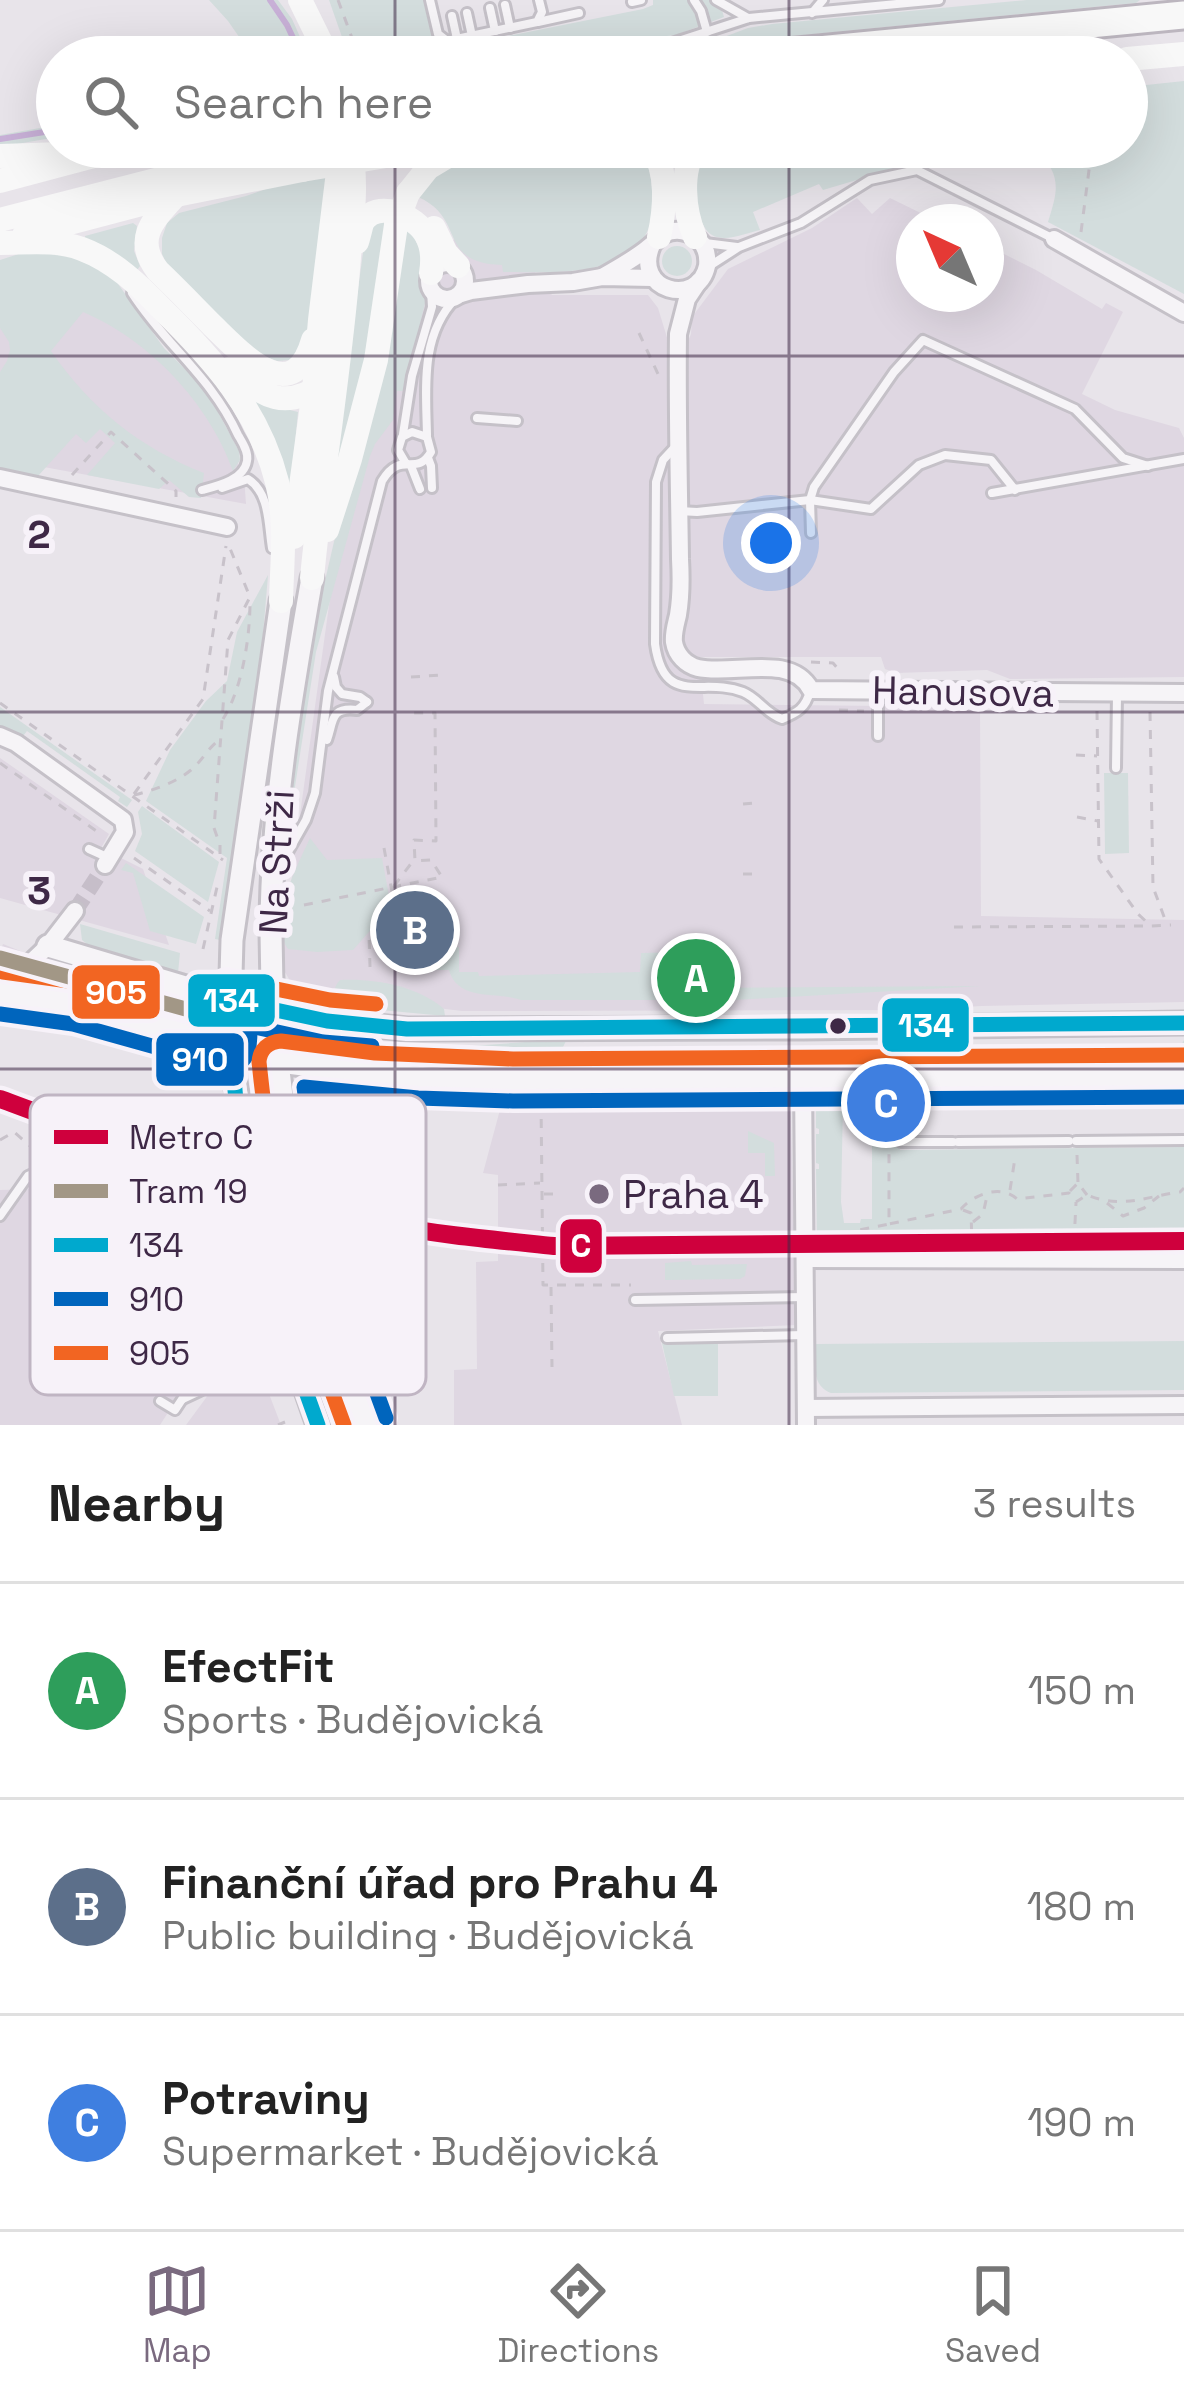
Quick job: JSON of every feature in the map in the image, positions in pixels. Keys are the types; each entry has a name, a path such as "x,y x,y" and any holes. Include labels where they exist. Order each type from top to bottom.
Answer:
{"highway":[{"path":"965,36 1184,15"}],"main road":[{"path":"301,0 318,36"},
{"path":"1148,57 1184,54"},
{"path":"0,156 36,155"},
{"path":"0,181 47,168"},
{"path":"0,220 214,168"},
{"path":"0,242 261,168"},
{"path":"281,601 296,529 320,320 347,168"},
{"path":"312,578 346,291 349,168"},
{"path":"355,168 377,197 425,216 446,254 460,268"},
{"path":"312,578 368,397 396,225 408,194 428,168"},
{"path":"655,241 663,210 662,168"},
{"path":"687,168 688,220 699,240"},
{"path":"176,195 150,226 148,255 158,271 245,357 272,373 297,370 306,362 320,320"},
{"path":"346,291 362,223 376,212 402,215 419,226 430,244 431,282"},
{"path":"0,242 65,244 90,252 142,289 205,351 264,394 293,399 314,390 337,367"},
{"path":"205,351 245,405 273,466 283,526 281,601"}],"street":[{"path":"602,277 655,241 681,231 699,240 706,250 703,274 688,298 678,334"},
{"path":"1054,239 1184,314"},
{"path":"655,241 647,262 678,334"},
{"path":"529,284 473,275 446,263 440,264 431,282 439,298 602,277 684,290 703,274"},
{"path":"459,296 466,283 460,268"},
{"name":"Hanusova","path":"678,334 680,600 673,638 677,652 692,667 794,672 811,690 1117,701 1184,693"},
{"path":"0,478 226,526"},
{"name":"Na Strži","path":"283,1095 271,959 272,896 282,769 312,578"},
{"name":"Na Strži","path":"237,1095 229,1046 232,940 281,601"},
{"path":"0,736 123,820 124,832 111,856"},
{"path":"75,911 9,994 89,1006 280,1062 321,1069 458,1080 1184,1076"},
{"path":"48,946 229,1000 327,1021 407,1029 1184,1023"},
{"path":"803,1080 806,1416 1184,1405"},
{"path":"806,1250 888,1259 1184,1260"},
{"name":"Na Strži","path":"307,1395 318,1425"},
{"name":"Na Strži","path":"355,1395 366,1425"}],"lane":[{"path":"430,0 441,36"},
{"path":"537,22 542,12 539,0"},
{"path":"694,0 707,32"},
{"path":"716,0 749,19"},
{"path":"811,14 824,0"},
{"path":"695,36 749,19 939,0"},
{"path":"505,5 510,28"},
{"path":"490,8 495,31"},
{"path":"467,13 472,36 579,13"},
{"path":"452,16 456,36"},
{"path":"703,274 739,247 801,224 870,180 917,170 1054,239"},
{"path":"699,240 739,247"},
{"path":"115,267 228,413 247,462 234,478 202,490 248,479 261,490 281,601"},
{"path":"420,490 398,450 432,307 431,282"},
{"path":"432,488 427,361 442,316 459,296"},
{"path":"811,533 814,487 894,372 923,340 1075,409 1123,458 1148,466"},
{"path":"477,418 517,421"},
{"path":"402,437 412,432 427,436"},
{"path":"678,444 663,460 656,482 655,644 664,675 689,689 736,689 752,695 763,709 782,719 797,713 811,690"},
{"path":"678,511 810,500 872,509 919,465 945,455 991,460 1015,490"},
{"path":"272,896 280,866 316,793 325,711 382,481 393,467 428,458"},
{"path":"992,494 1184,459"},
{"path":"751,668 752,695"},
{"path":"322,753 334,716 367,702 342,694 334,676"},
{"path":"878,690 878,736"},
{"path":"1116,768 1117,701"},
{"path":"89,849 111,856"},
{"path":"415,1095 416,1077"},
{"path":"896,1142 1184,1140"},
{"path":"0,1216 30,1175"},
{"path":"635,1300 806,1298"},
{"path":"668,1338 806,1335"},
{"path":"160,1400 175,1411 185,1395"},
{"path":"182,1400 192,1395"}],"path":[{"path":"338,0 351,36"},
{"path":"1073,250 1080,234 1089,168"},
{"path":"639,333 666,392 678,391"},
{"path":"59,490 118,425"},
{"path":"111,432 176,491 176,516"},
{"path":"220,739 194,768 158,789 133,796 203,699 227,538 250,597 250,627 234,702 221,722"},
{"path":"220,857 214,828 228,640 250,597"},
{"path":"806,662 833,663 840,671 839,711 878,711"},
{"path":"411,677 442,675"},
{"path":"954,927 1151,926 1169,925 1153,887 1150,710 1117,701 1096,710 1099,859 1151,926"},
{"path":"410,713 435,712 436,841 414,840 415,861"},
{"path":"1076,755 1097,756"},
{"path":"0,764 111,856 211,912"},
{"path":"742,804 754,803"},
{"path":"1077,817 1098,821"},
{"path":"385,848 407,977"},
{"path":"304,905 442,878 431,860 411,861 394,887"},
{"path":"742,874 756,874"},
{"path":"370,968 369,935 395,908"},
{"path":"678,952 682,1028"},
{"path":"680,984 690,973"},
{"path":"504,1060 509,1052 560,1052"},
{"path":"541,1097 543,1285 631,1285"},
{"path":"0,1140 14,1132 30,1146"},
{"path":"1010,1192 1018,1141"},
{"path":"1072,1141 1078,1184 1087,1195 1123,1204 1183,1192"},
{"path":"872,1142 896,1142 888,1259"},
{"path":"498,1185 542,1184"},
{"path":"806,1250 889,1224 961,1209 968,1201 1000,1190 1017,1199 1069,1193 1078,1184"},
{"path":"1069,1193 1076,1202 1073,1259"},
{"path":"542,1194 559,1194"},
{"path":"973,1222 983,1214 987,1194"},
{"path":"1076,1202 1087,1195"},
{"path":"1105,1202 1123,1216 1160,1195"},
{"path":"971,1214 986,1204"},
{"path":"961,1209 971,1214 973,1222 972,1259"},
{"path":"551,1285 552,1367"},
{"path":"278,1425 285,1422"}],"shaded area":[{"path":"209,0 278,0 300,36 238,36"},
{"path":"329,0 424,0 433,36 342,36"},
{"path":"653,0 719,0 724,17 676,35 508,36 643,9 653,5"},
{"path":"1027,0 1140,0 792,36 727,36 772,24"},
{"path":"1184,81 1184,294 1048,222 1056,183 1051,168 1148,168 1148,85"},
{"path":"36,129 36,141 0,147 0,135"},
{"path":"449,168 649,168 653,201 649,227 638,246 620,259 575,271 503,272 502,265 481,262 459,248 443,216 418,197 429,180"},
{"path":"697,168 897,168 823,190 819,184 753,212 760,230 723,238 707,231 699,215"},
{"path":"328,174 306,343 290,360 277,361 256,353 170,271 162,254 162,238 167,223 179,213"},
{"path":"857,198 872,214 890,198 902,204 896,204 896,312 1004,312 1004,254 1102,309 1106,303 1123,312 1082,394 1115,410 1179,428 1184,438 1184,677 1010,679 987,670 896,673 885,669 881,657 699,657 704,704 980,707 981,916 1184,920 1184,1002 917,1010 462,1011 296,991 282,967 336,555 412,271 468,229 525,259 552,295 648,295 658,308 669,344 684,351 692,317 728,269 812,228"},
{"path":"386,218 366,367 331,486 365,238 367,230"},
{"path":"133,223 137,226 137,270 85,240 85,236"},
{"path":"409,226 426,263 422,281 426,299 404,391 397,391 393,420 370,456 316,652 291,812 296,818 290,822 287,819 315,624"},
{"path":"677,246 692,261 677,276 662,261"},
{"path":"25,252 60,252 113,277 164,348 211,399 239,451 233,471 192,398 131,339 83,312 51,351 82,391 118,424 204,473 201,498 189,497 169,480 159,489 87,475 115,443 100,429 86,443 76,434 38,476 0,468 0,372 10,350 0,328 0,260"},
{"path":"0,287 90,302 174,371 225,437 244,476 246,504 0,459"},
{"path":"253,401 298,412 291,485 287,485"},
{"path":"268,575 261,659 220,940 215,939 227,858 146,801 170,750 227,681 237,632"},
{"path":"0,707 132,800 127,807 118,801 120,797 27,731 23,736 0,727"},
{"path":"0,758 109,834 101,848 143,869 169,945 0,898"},
{"path":"1104,773 1128,773 1129,853 1105,854"},
{"path":"142,806 219,862 208,902 135,851 142,834 138,812"},
{"path":"310,838 327,860 382,858 391,907 353,950 288,949 283,937 287,893"},
{"path":"126,863 204,917 196,944 150,931 133,873 121,870"},
{"path":"80,924 180,953 178,973 93,949 82,940"},
{"path":"3,944 52,964 192,1002 200,1014 187,1020 47,983 0,983"},
{"path":"459,947 459,972 478,972 479,976 640,972 641,953 688,952 691,988 981,986 734,1000 521,1000 469,991 449,970 427,970 411,963 405,949"},
{"path":"340,980 409,989 444,1009 445,1016 338,1006 334,992"},
{"path":"331,1039 429,1049 567,1039 562,1049 509,1050 503,1058 402,1053 334,1045"},
{"path":"1184,1040 1184,1064 1140,1065 1148,1050 1179,1049"},
{"path":"935,1046 988,1046 985,1051 951,1051 943,1067 930,1066 930,1051"},
{"path":"333,1051 505,1063 502,1069 402,1064 328,1056"},
{"path":"505,1091 790,1093 797,1325 658,1331 682,1425 454,1425 454,1370 477,1369 476,1262 498,1261 498,1175 483,1173"},
{"path":"843,1103 844,1223 872,1219 872,1135 899,1135 900,1150 1184,1147 1184,1245 820,1246 816,1104"},
{"path":"748,1131 774,1143 775,1176 765,1176 765,1153 748,1153"},
{"path":"30,1189 30,1395 179,1395 160,1425 0,1425 0,1190"},
{"path":"691,1261 692,1265 747,1264 740,1279 665,1280 665,1263"},
{"path":"1184,1341 1184,1390 831,1393 820,1385 816,1373 816,1344"},
{"path":"662,1343 718,1343 718,1396 674,1396"},
{"path":"208,1395 269,1395 281,1425 186,1425"},
{"path":"320,1395 330,1395 341,1425 330,1425"}],"waterway":[{"path":"270,0 292,36"},
{"path":"0,139 36,133"}],"tunnel":[{"path":"75,911 105,865"}],"metro line":[{"name":"C","path":"0,1099 30,1110"},
{"name":"C","path":"426,1231 554,1246 1184,1241"}],"tram line":[{"name":"19","path":"0,958 193,1011"}],"transit line":[{"name":"905","path":"3,972 83,983 208,1018 212,989 227,979 330,1000 376,1004"},
{"name":"134","path":"236,1095 229,1000 327,1021 407,1029 1184,1023"},
{"name":"910","path":"0,1014 73,1024 227,1067 245,1058 250,1026 323,1042 372,1046"},
{"name":"905","path":"263,1095 259,1062 263,1050 281,1041 375,1053 513,1059 1184,1055"},
{"name":"910","path":"305,1095 304,1087 387,1095"},
{"name":"910","path":"426,1098 1184,1097"},
{"name":"134","path":"308,1395 318,1425"},
{"name":"905","path":"334,1395 344,1425"},
{"name":"910","path":"378,1395 386,1418"}],"place":[{"name":"Finanční úřad pro Prahu 4","path":"415,930"},
{"name":"EfectFit","path":"696,978"},
{"name":"Potraviny","path":"886,1103"},
{"name":"Praha 4","path":"599,1194"}]}
